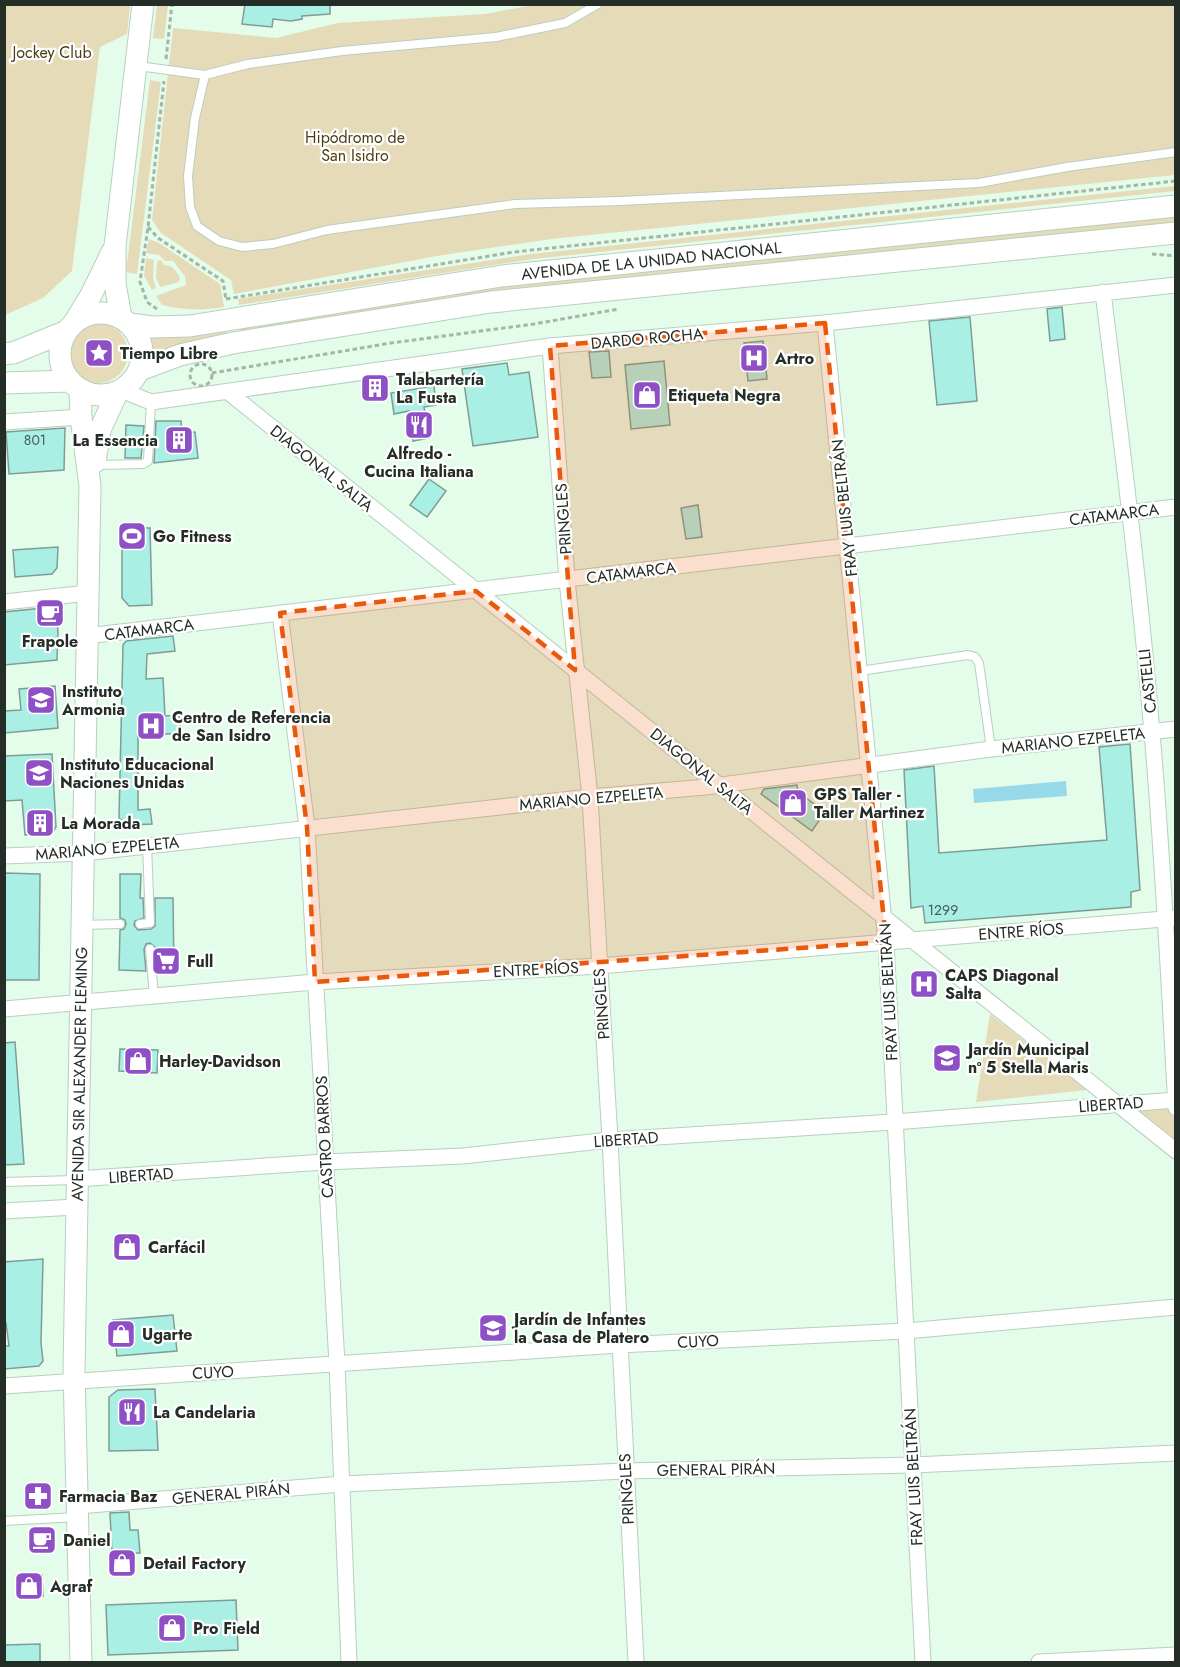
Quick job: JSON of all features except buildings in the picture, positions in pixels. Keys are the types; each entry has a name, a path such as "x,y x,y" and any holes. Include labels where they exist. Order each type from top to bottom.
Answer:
{"main road":[{"path":"115,246 91,295 61,344 60,358 64,372 75,385 93,394 108,396 129,385 140,369 143,356 141,343 125,320 114,284 115,246 143,4"},
{"name":"AVENIDA DE LA UNIDAD NACIONAL","path":"125,320 153,327 190,326 502,276 1176,206"},
{"name":"AVENIDA DE LA UNIDAD NACIONAL","path":"140,369 180,355 233,344 490,302 1176,233"},
{"path":"4,354 13,353 70,327 84,316 107,313 125,320"},
{"path":"4,383 75,385"},
{"name":"AVENIDA SIR ALEXANDER FLEMING","path":"75,385 90,486 76,1179 75,1380 81,1662"},
{"name":"AVENIDA SIR ALEXANDER FLEMING","path":"90,486 100,430 119,392"}],"street":[{"name":"DARDO ROCHA","path":"119,392 151,402 550,346 825,323 1176,285"},
{"name":"CASTELLI","path":"1103,292 1130,512 1171,919 1176,1108"},
{"name":"FRAY LUIS BELTRÁN","path":"825,323 886,942 922,1662"},
{"name":"PRINGLES","path":"550,346 567,580 590,797 636,1662"},
{"name":"DIAGONAL SALTA","path":"228,392 1176,1151"},
{"path":"4,422 81,417"},
{"name":"CATAMARCA","path":"87,636 1176,507"},
{"path":"4,602 87,593"},
{"name":"CASTRO BARROS","path":"280,613 307,827 337,1364 349,1662"},
{"name":"MARIANO EZPELETA","path":"4,856 84,853 590,797 720,786 991,749 1176,729"},
{"name":"ENTRE RÍOS","path":"4,1010 315,982 599,966 1171,919"},
{"name":"LIBERTAD","path":"76,1179 325,1162 463,1156 610,1140 894,1122 1175,1100"},
{"path":"4,1211 76,1207"},
{"name":"CUYO","path":"4,1386 619,1345 906,1331 1176,1307"},
{"name":"GENERAL PIRÁN","path":"78,1511 342,1484 625,1471 913,1465 1176,1453"},
{"path":"1039,1662 1176,1655"}],"lane":[{"path":"137,66 205,75 248,64 342,51 496,37 565,22 598,4"},
{"path":"205,75 195,118 188,176 190,207 197,226 219,241 242,247 273,244 327,230 515,204 609,202 979,183 1067,167 1176,152"},
{"path":"94,465 143,464 148,461 151,402"},
{"path":"860,671 968,655 975,657 980,663 991,749"},
{"path":"140,924 150,927 147,846"},
{"path":"82,925 120,924"},
{"path":"150,950 154,996"},
{"path":"4,1182 76,1179"},
{"path":"4,1521 78,1511"}],"path":[{"path":"161,311 147,302 140,282 172,4"},
{"path":"226,299 514,252 1176,181"},
{"path":"148,227 158,238 223,281 230,321"},
{"path":"1147,253 1176,256"},
{"path":"212,373 624,308"},
{"path":"198,364 208,367 212,373 211,380 203,386 193,384 190,378 192,368 198,364"}],"highlighted area":[{"path":"825,323 886,942 315,982 307,827 280,613 476,591 575,670 550,346"}],"green space":[{"name":"Jockey Club","path":"5,4 130,5 127,34 100,47 72,271 43,298 5,315"},
{"name":"Hipódromo de San Isidro","path":"538,4 1175,5 1175,175 551,239 437,256 234,294 231,280 161,233 152,220 173,28 276,38 338,23 485,14"},
{"path":"157,5 168,5 164,39 153,38"},
{"path":"150,80 161,82 137,274 126,272"},
{"path":"1175,186 1175,191 533,259 239,305 238,299 531,254"},
{"path":"1175,213 1175,224 241,338 240,327 479,288"},
{"path":"149,239 159,243 220,284 224,307 193,309 162,305 156,296 186,285 185,276 173,261 165,261 159,255 146,253"},
{"path":"146,258 154,260 153,278 156,288 152,290 144,276"},
{"path":"161,260 164,265 176,271 180,278 179,282 160,287 156,277 157,261"},
{"path":"98,323 119,332 128,353 119,374 98,383 77,374 68,353 77,332"},
{"path":"225,330 227,339 150,362 145,331"},
{"path":"990,1014 1087,1090 976,1102"},
{"path":"1116,1103 1176,1108 1175,1151"}],"water":[{"path":"1066,781 1067,796 974,803 973,789"}],"place":[{"name":"Tiempo Libre","path":"99,353"},
{"name":"Artro","path":"754,358"},
{"name":"Talabartería La Fusta","path":"375,388"},
{"name":"Etiqueta Negra","path":"647,395"},
{"name":"Alfredo - Cucina Italiana","path":"419,425"},
{"name":"La Essencia","path":"179,440"},
{"name":"Go Fitness","path":"132,536"},
{"name":"Frapole","path":"50,613"},
{"name":"Instituto Armonia","path":"41,700"},
{"name":"Centro de Referencia de San Isidro","path":"151,726"},
{"name":"Instituto Educacional Naciones Unidas","path":"39,773"},
{"name":"GPS Taller - Taller Martinez","path":"793,803"},
{"name":"La Morada","path":"40,823"},
{"name":"Full","path":"166,961"},
{"name":"CAPS Diagonal Salta","path":"924,984"},
{"name":"Jardín Municipal nº 5 Stella Maris","path":"947,1058"},
{"name":"Harley-Davidson","path":"138,1061"},
{"name":"Carfácil","path":"127,1247"},
{"name":"Jardín de Infantes la Casa de Platero","path":"493,1328"},
{"name":"Ugarte","path":"121,1334"},
{"name":"La Candelaria","path":"132,1412"},
{"name":"Farmacia Baz","path":"38,1496"},
{"name":"Daniel","path":"42,1540"},
{"name":"Detail Factory","path":"122,1563"},
{"name":"Agraf","path":"29,1586"},
{"name":"Pro Field","path":"172,1628"}]}
